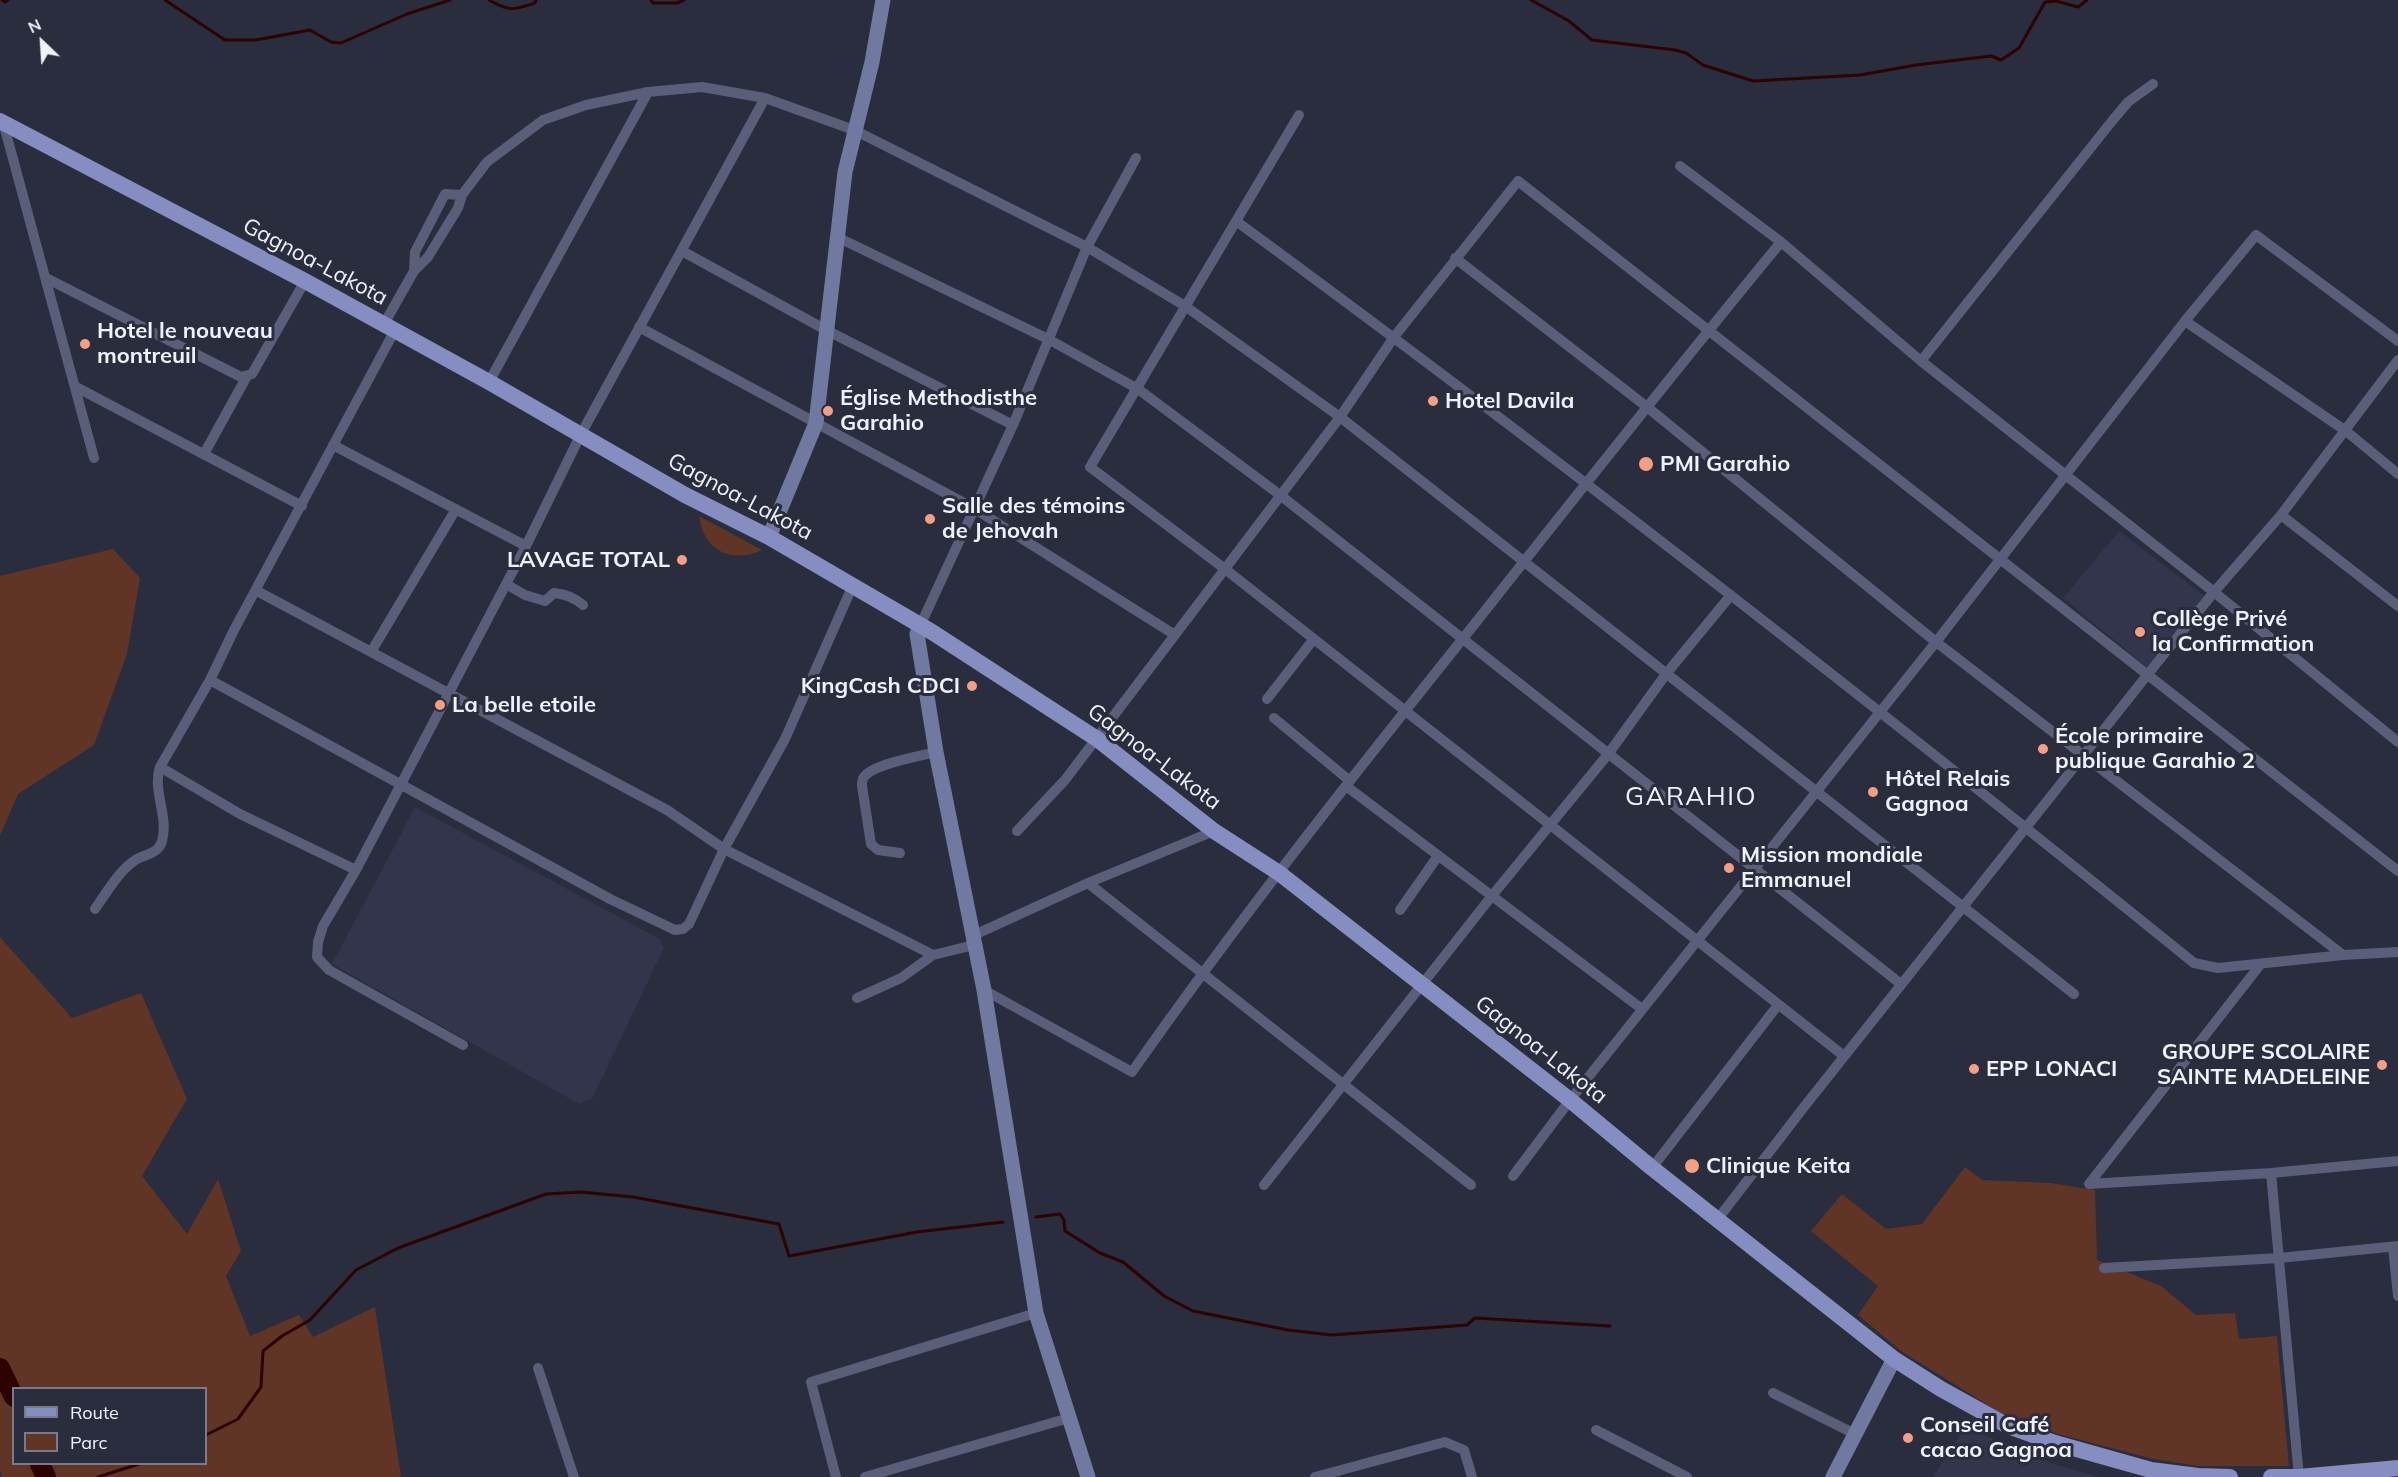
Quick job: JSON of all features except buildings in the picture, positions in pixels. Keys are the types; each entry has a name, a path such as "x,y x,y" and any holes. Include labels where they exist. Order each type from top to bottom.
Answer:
{"main road":[{"name":"Gagnoa-Lakota","path":"2,122 390,327 685,495 769,537 920,626 1097,739 1214,831 1279,873 1570,1100 1717,1220 1894,1359 1941,1389 2008,1426 2055,1443 2151,1470 2198,1476 2230,1477"},
{"path":"2271,1477 2299,1477 2398,1468"}],"street":[{"path":"769,537 816,423 845,172 872,62 883,0"},
{"path":"1921,361 2112,121 2128,102 2153,84"},
{"path":"414,271 428,257 458,208 462,195 487,162 543,120 586,105 648,92 702,87 765,98 854,130 1087,247 1185,306 1340,417 2074,994"},
{"path":"489,382 648,92"},
{"path":"463,1045 328,970 317,957 318,942 323,926 356,870 526,546 581,434 765,98"},
{"path":"1299,115 1090,467 1225,569 1844,1056"},
{"path":"2,122 94,458"},
{"path":"1088,1477 1036,1313 984,990 936,752 917,634 975,509 1087,247 1136,158"},
{"path":"1680,166 1782,242 1921,361 2214,592 2398,742"},
{"path":"1017,831 1065,780 1097,739 1340,417 1394,337 1518,181 2398,871"},
{"path":"95,909 124,870 137,860 153,853 161,845 164,820 156,778 160,767 210,680 234,630 257,591 333,445 390,327 414,271 415,252 445,194 462,195"},
{"path":"1236,221 1587,482 2026,827 2194,963 2218,968 2343,955 2398,952"},
{"path":"1513,1176 1642,1009 1936,642 2185,321 2256,235 2398,341"},
{"path":"837,237 1048,339 1138,389 1280,495 1901,984"},
{"path":"984,990 1132,1072 1202,972 1348,783 1709,329 1782,242"},
{"path":"682,251 828,331 1012,424"},
{"path":"1455,258 1647,407 1936,642 2343,955"},
{"path":"46,278 241,377 252,374 304,281"},
{"path":"2185,321 2346,431 2398,474"},
{"path":"639,327 975,509 1175,635"},
{"path":"1717,1220 2083,755 2214,592 2281,515 2398,360"},
{"path":"204,454 247,376"},
{"path":"76,387 302,506"},
{"path":"333,445 526,546"},
{"path":"371,652 456,509"},
{"path":"2281,515 2398,606"},
{"path":"506,584 534,598 545,601 554,593 558,593 574,597 583,605"},
{"path":"210,680 610,899 675,930 682,929 689,924 724,849 785,740 853,585"},
{"path":"257,591 667,810 724,849 933,954"},
{"path":"1264,1185 1491,897 1608,753 1666,674 1731,595"},
{"path":"1267,699 1313,640"},
{"path":"1274,718 1348,783 1438,856 1642,1009"},
{"path":"900,853 878,850 871,844 862,786 863,778 870,771 882,766 936,752"},
{"path":"160,767 240,814 356,870"},
{"path":"857,998 901,978 933,954 973,940 1088,883 1214,831"},
{"path":"1400,910 1438,856"},
{"path":"1088,883 1471,1185"},
{"path":"2260,964 2089,1184 2271,1173 2398,1161"},
{"path":"1652,1168 1778,1005"},
{"path":"2271,1173 2299,1477"},
{"path":"2104,1268 2279,1258 2395,1247 2398,1296"},
{"path":"836,1477 811,1382 1036,1313"},
{"path":"1833,1477 1894,1359"},
{"path":"538,1368 574,1477"},
{"path":"1773,1393 1855,1434"},
{"path":"865,1477 1069,1418"},
{"path":"1596,1430 1688,1477"},
{"path":"1315,1477 1445,1442 1464,1450 1472,1477"}],"shaded area":[{"name":"Collège Privé la Confirmation","path":"2119,531 2205,596 2147,667 2063,598"},
{"path":"415,807 660,939 664,948 592,1099 579,1104 332,964"},
{"path":"1965,1427 2053,1464 2100,1477 1933,1477"}],"green space":[{"path":"699,516 762,550 740,556 721,551 707,538"},
{"path":"113,549 140,578 127,654 94,745 18,794 0,836 0,576"},
{"path":"0,937 72,1018 141,993 187,1099 142,1176 187,1234 218,1179 241,1251 226,1276 250,1336 299,1315 313,1337 375,1307 401,1477 2,1477 0,1470"},
{"path":"1965,1167 1982,1180 2050,1183 2095,1190 2097,1260 2161,1286 2196,1315 2235,1313 2239,1339 2277,1336 2289,1466 2198,1466 2153,1459 2058,1434 1999,1412 1901,1351 1858,1315 1878,1286 1811,1231 1842,1194 1886,1229 1922,1224"}],"waterway":[{"path":"2,0 5,2 8,0"},
{"path":"165,0 225,40 256,40 310,30 331,42 341,43 407,14 450,0"},
{"path":"489,0 512,9 535,3 536,0"},
{"path":"651,0 653,3 677,3 684,0"},
{"path":"1531,0 1569,21 1592,40 1675,50 1686,53 1703,65 1753,81 1860,75 1916,65 1991,56 2001,60 2019,48 2045,2 2056,1 2078,7 2087,0"},
{"path":"207,1434 238,1419 261,1387 263,1351 282,1336 310,1320 356,1270 398,1248 546,1194 581,1192 633,1197 779,1224 789,1256 917,1232 1003,1222"},
{"path":"1036,1217 1060,1214 1064,1220 1065,1231 1100,1253 1123,1262 1164,1296 1193,1311 1288,1330 1332,1335 1467,1325 1475,1318 1610,1326"},
{"path":"0,1368 12,1393"},
{"path":"40,1465 46,1477"},
{"path":"98,1477 136,1465"}],"place":[{"name":"Hotel le nouveau montreuil","path":"85,344"},
{"name":"Hotel Davila","path":"1433,401"},
{"name":"Église Methodisthe Garahio","path":"828,411"},
{"name":"PMI Garahio","path":"1646,464"},
{"name":"Salle des témoins de Jehovah","path":"930,519"},
{"name":"LAVAGE TOTAL","path":"682,560"},
{"name":"Collège Privé la Confirmation","path":"2140,632"},
{"name":"KingCash CDCI","path":"972,686"},
{"name":"La belle etoile","path":"440,705"},
{"name":"École primaire publique Garahio 2","path":"2043,749"},
{"name":"Hôtel Relais Gagnoa","path":"1873,792"},
{"name":"Mission mondiale Emmanuel","path":"1729,868"},
{"name":"GROUPE SCOLAIRE SAINTE MADELEINE","path":"2382,1065"},
{"name":"EPP LONACI","path":"1974,1069"},
{"name":"Clinique Keita","path":"1692,1166"},
{"name":"Conseil Café cacao Gagnoa","path":"1908,1438"}],"district":[{"name":"GARAHIO","path":"1691,797"}]}
